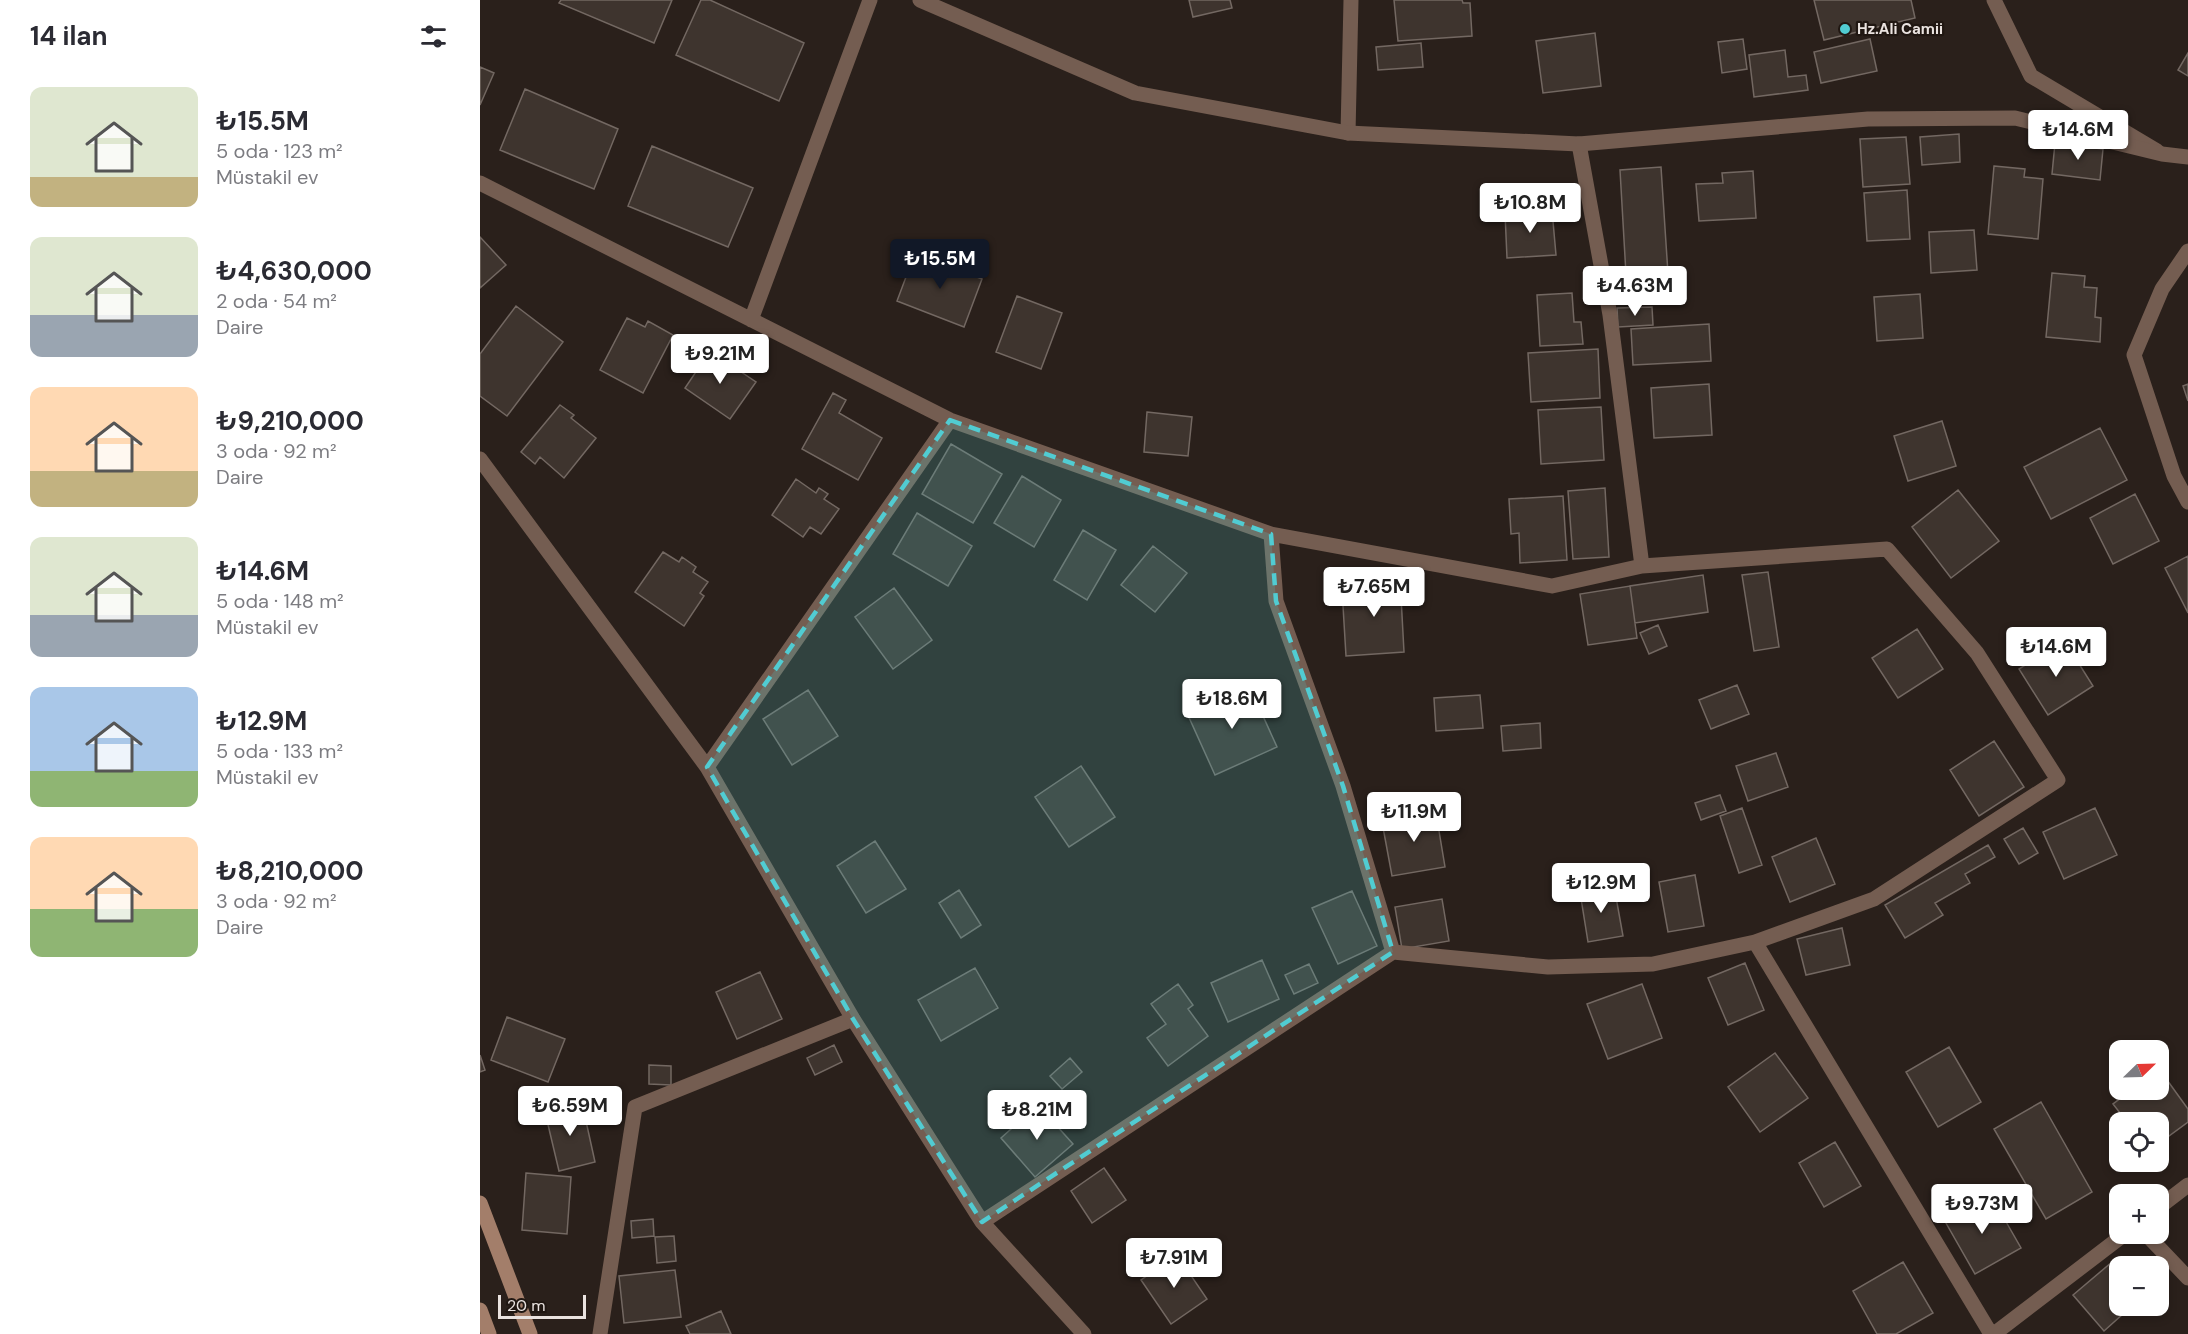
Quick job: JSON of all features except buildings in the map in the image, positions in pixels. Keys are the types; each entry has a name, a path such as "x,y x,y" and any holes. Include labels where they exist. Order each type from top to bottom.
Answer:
{"main road":[{"path":"480,1203 530,1334"},
{"path":"480,1310 489,1334"}],"street":[{"path":"751,320 870,0"},
{"path":"920,0 1135,93 1348,133 1579,144 1868,119 2015,118 2162,154 2188,157"},
{"path":"1348,133 1351,0"},
{"path":"1994,0 2031,76 2162,154"},
{"path":"1579,144 1610,315 1642,566"},
{"path":"480,183 950,420 1271,534 1552,586 1642,566 1887,549 1977,653 2058,780 1874,899 1755,942 1653,964 1548,967 1393,952 982,1222"},
{"path":"2188,251 2162,289 2134,355 2174,476 2188,502"},
{"path":"707,767 950,420"},
{"path":"480,459 707,767 853,1019 982,1222 1084,1334"},
{"path":"1271,534 1275,600 1343,786 1393,952"},
{"path":"1755,942 1993,1334 2112,1244"},
{"path":"600,1334 635,1107 853,1019"},
{"path":"2169,1200 2188,1185"},
{"path":"2156,1244 2188,1278"}],"highlighted area":[{"path":"950,420 1271,534 1276,601 1343,786 1393,952 982,1222 853,1019 707,767"}],"place":[{"name":"Hz.Ali Camii","path":"1845,29"}]}
